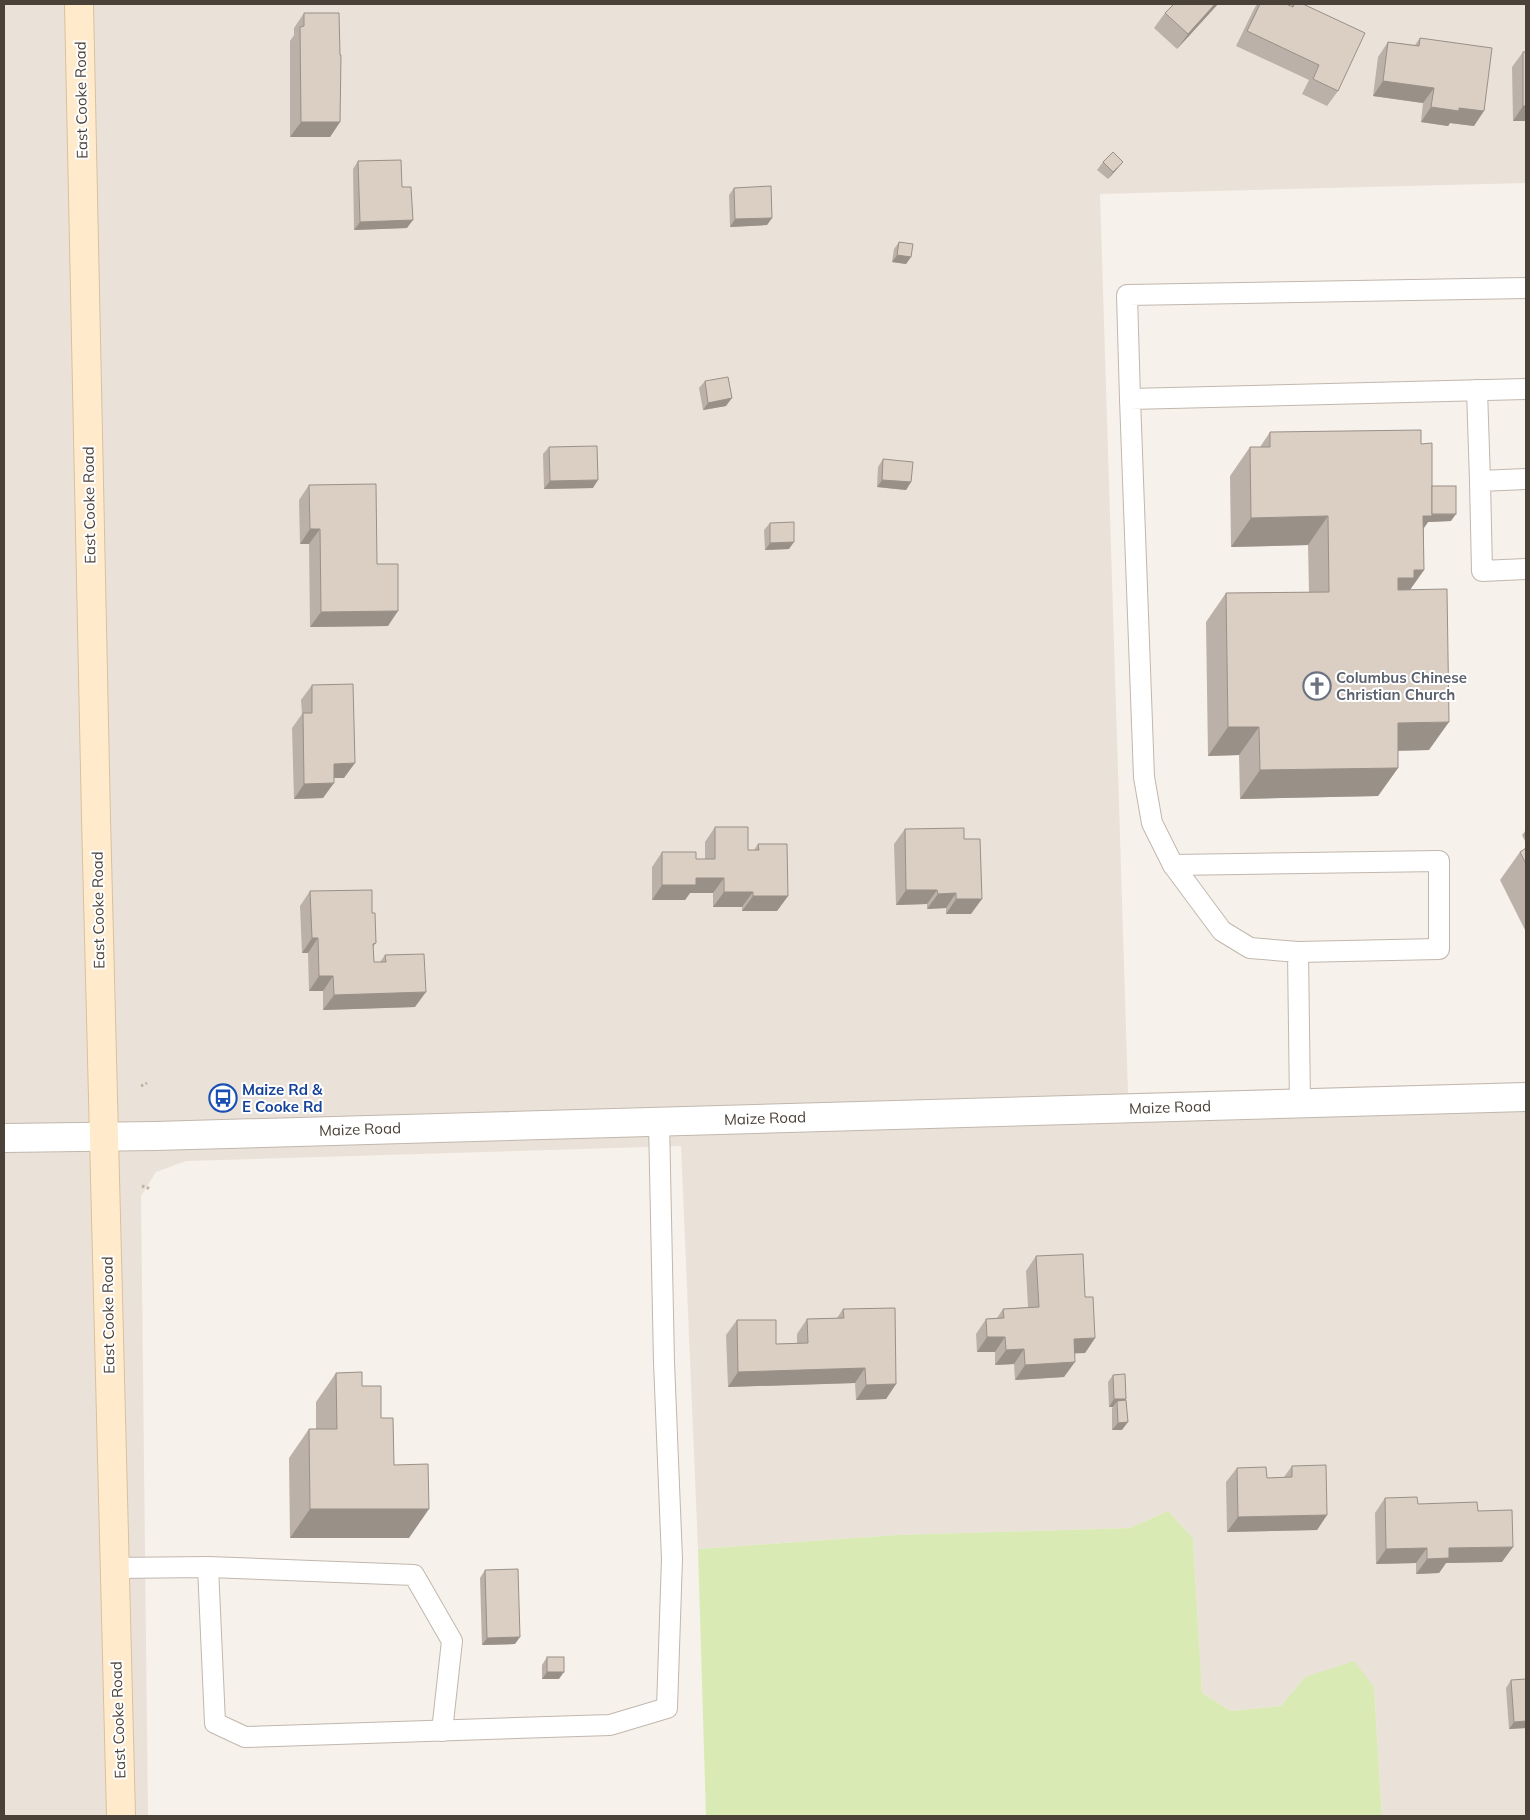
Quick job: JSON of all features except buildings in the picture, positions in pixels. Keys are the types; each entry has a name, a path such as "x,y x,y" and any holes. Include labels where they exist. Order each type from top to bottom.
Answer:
{"main road":[{"name":"East Cooke Road","path":"79,4 103,1136 121,1816"}],"street":[{"name":"Maize Road","path":"4,1138 1526,1098"}],"lane":[{"path":"1173,866 1439,860 1439,950 1298,952 1250,948 1222,932 1173,866 1152,823 1144,776 1127,295 1526,288"},
{"path":"1130,399 1526,389"},
{"path":"1477,390 1482,571 1526,570"},
{"path":"1480,481 1526,480"},
{"path":"1298,952 1300,1104"},
{"path":"208,1567 214,1722 245,1737 610,1725 667,1708 672,1559 664,1362 659,1121"},
{"path":"114,1568 208,1567 414,1575 452,1641 442,1731"}],"path":[{"path":"141,1086 147,1083"},
{"path":"142,1186 151,1190"}],"shaded area":[{"path":"4,4 1526,4 1526,183 1100,194 1128,1093 1526,1082 1526,1816 1382,1816 1374,1687 1305,1677 1281,1706 1231,1711 1202,1693 1193,1538 1168,1511 1130,1528 897,1535 698,1549 681,1146 186,1161 156,1172 141,1196 148,1816 4,1816"}],"green space":[{"path":"1168,1511 1193,1538 1202,1693 1231,1711 1281,1706 1305,1677 1354,1661 1374,1687 1382,1816 706,1816 698,1549 897,1535 1130,1528"}],"place":[{"name":"Columbus Chinese Christian Church","path":"1317,686"},
{"name":"Maize Rd & E Cooke Rd","path":"223,1098"}]}
